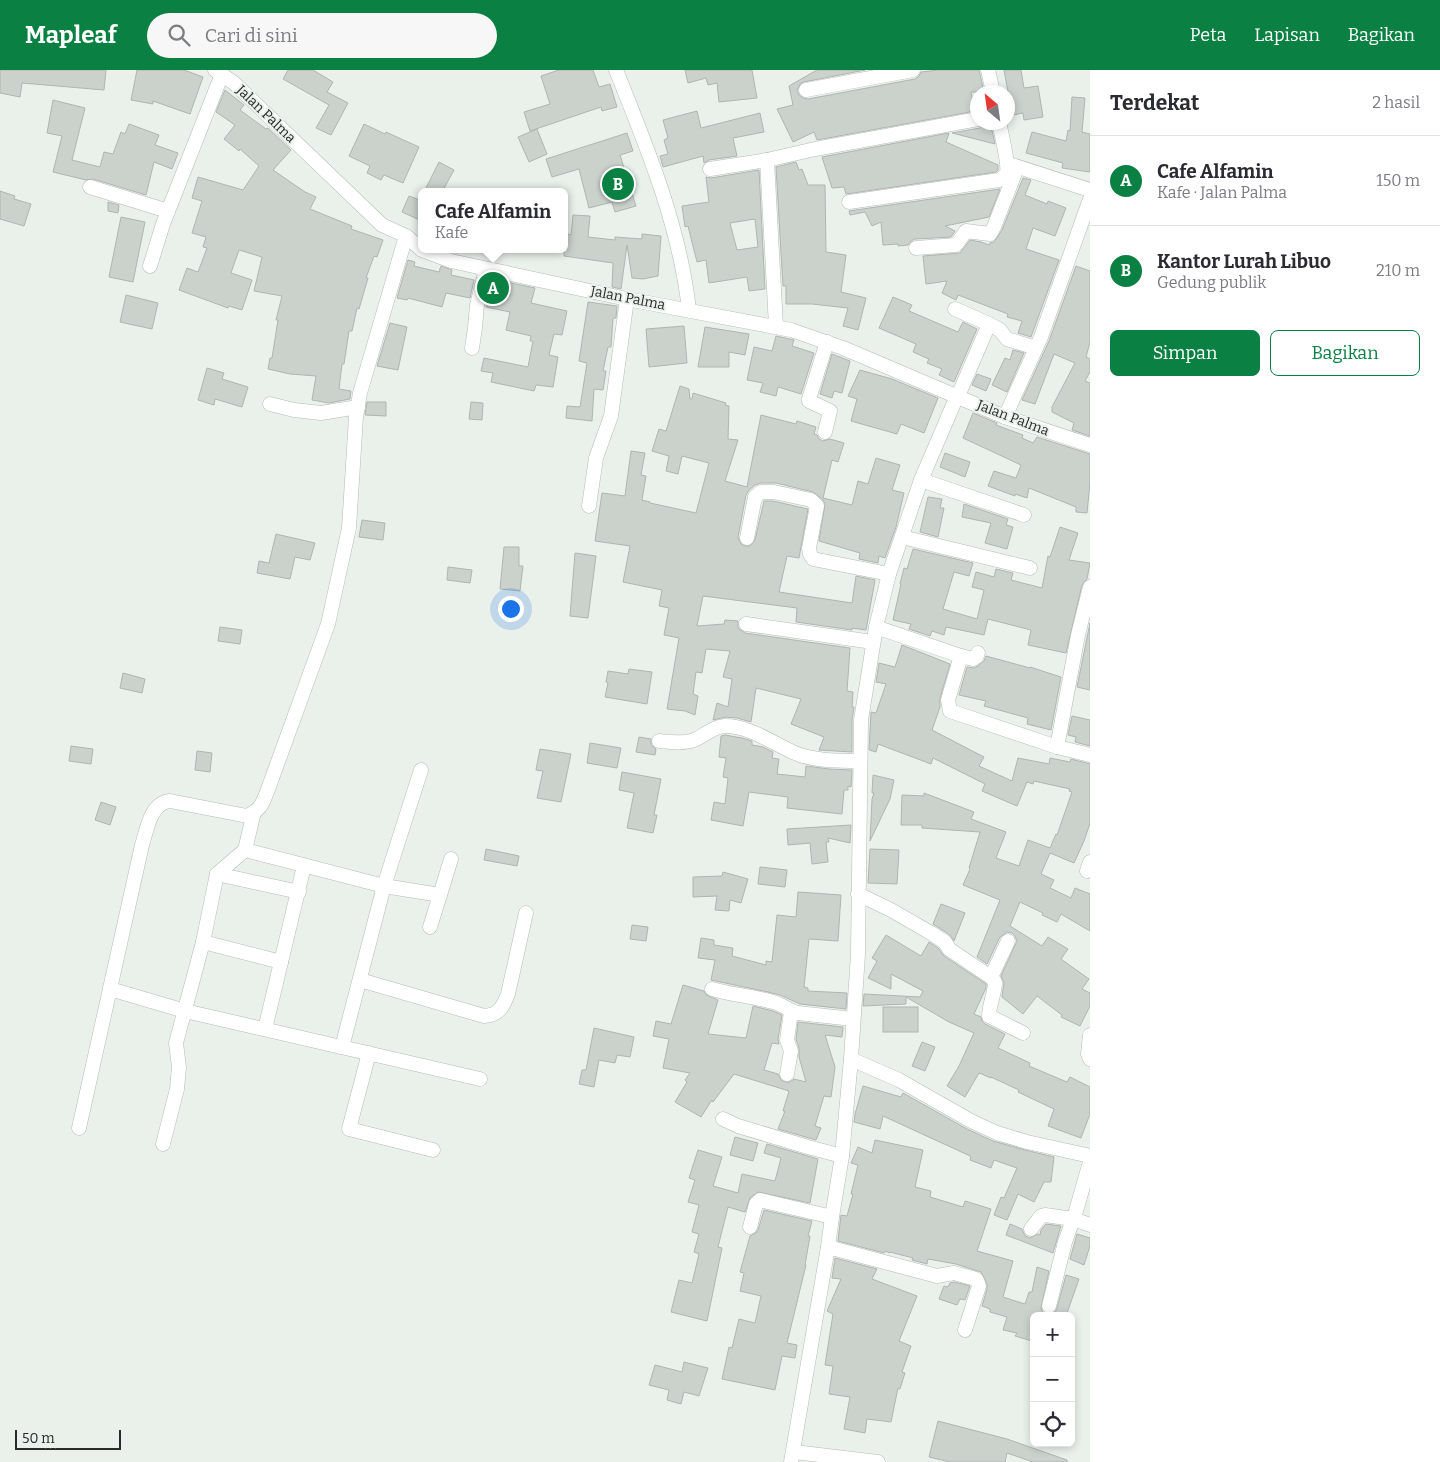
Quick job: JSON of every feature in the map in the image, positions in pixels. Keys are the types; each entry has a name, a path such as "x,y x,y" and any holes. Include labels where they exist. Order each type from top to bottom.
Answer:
{"street":[{"path":"616,70 659,185 674,232 686,286 689,310"},
{"path":"806,90 913,70"},
{"path":"988,70 991,85"},
{"path":"150,266 219,72"},
{"name":"Jalan Palma","path":"219,72 234,83 382,225 406,236 418,246"},
{"path":"710,169 767,160 815,149 970,120"},
{"path":"916,248 956,245 966,231 990,234 994,228 1012,165 1001,130"},
{"path":"767,160 776,326"},
{"path":"1012,165 1090,190"},
{"path":"848,202 999,180 1005,176 1012,165"},
{"path":"90,186 168,211"},
{"path":"1005,417 1049,315 1090,200"},
{"path":"79,1128 142,845 152,813 163,802 170,801 247,816 262,806 328,624 349,528 358,407 370,357 406,236"},
{"name":"Jalan Palma","path":"430,253 451,261 627,299 776,326 827,342 1005,417 1090,445"},
{"path":"472,348 477,305 486,269"},
{"path":"589,506 596,458 611,416 627,299"},
{"path":"954,309 990,324 1000,330 1006,338 1036,348"},
{"path":"878,1462 792,1457 842,1156 858,954 861,720 876,627 889,574 921,480 990,324"},
{"path":"825,432 830,411 809,401 809,399 827,342"},
{"path":"270,404 294,410 321,413 358,407"},
{"path":"921,480 1024,515"},
{"path":"747,538 757,494 761,492 774,492 811,500 817,506 809,548 813,559 889,574"},
{"path":"902,537 1030,568"},
{"path":"1057,747 1078,635 1090,587"},
{"path":"746,624 874,642"},
{"path":"876,627 961,656 973,659 978,653"},
{"path":"961,656 948,700 950,711 1057,747 1090,756"},
{"path":"659,741 677,742 694,740 719,727 726,726 748,731 800,755 829,760 860,761"},
{"path":"342,1047 384,886 421,770"},
{"path":"163,1144 177,1090 179,1067 176,1043 217,874 245,850 254,812"},
{"path":"245,850 384,886 440,896"},
{"path":"430,927 451,859"},
{"path":"265,1029 304,866"},
{"path":"217,874 299,892"},
{"path":"858,894 931,933 945,942 948,948 990,977 995,982 995,988 989,1016 1023,1034"},
{"path":"360,980 484,1016 496,1014 504,1005 508,994 526,913"},
{"path":"990,977 1008,941"},
{"path":"202,942 281,962"},
{"path":"110,989 185,1010 480,1079"},
{"path":"712,990 774,1002 791,1012 853,1019"},
{"path":"786,1074 791,1051 786,1040 791,1012"},
{"path":"1090,1035 1088,1054 1090,1059"},
{"path":"369,1053 349,1129 433,1150"},
{"path":"851,1058 899,1080 971,1121 997,1133 1027,1142 1090,1156"},
{"path":"723,1119 738,1126 842,1156"},
{"path":"1049,1306 1065,1242 1090,1162"},
{"path":"750,1228 758,1200 832,1217"},
{"path":"1031,1229 1042,1216 1046,1215 1073,1219 1090,1225"},
{"path":"828,1247 937,1276 954,1273 976,1279 979,1286 965,1330"}],"building":[{"path":"0,70 106,70 104,90 22,83 20,97 0,93"},
{"path":"137,70 184,70 203,77 190,114 153,101 153,104 131,100"},
{"path":"288,70 313,70 333,82 327,92 348,103 331,135 316,128 329,105 283,79"},
{"path":"559,70 593,70 599,87 610,84 617,107 602,111 601,107 530,131 524,112 550,104 541,76"},
{"path":"685,70 752,70 757,98 719,102 717,83 708,85 706,78 688,83"},
{"path":"817,70 865,70 804,82 800,84 797,91 803,98 808,99 915,79 921,72 938,70 979,70 982,85 970,85 970,112 817,140 814,132 793,142 777,109 793,105 789,86"},
{"path":"1004,70 1021,70 1024,88 1038,86 1043,117 1024,120 1023,113 1015,115 1015,85 1007,85"},
{"path":"225,90 244,105 240,110 266,129 268,128 291,150 273,170 305,192 316,197 310,209 352,226 351,229 383,240 377,257 374,256 366,278 368,278 359,309 357,308 352,331 349,331 344,364 342,364 339,389 351,391 350,399 329,403 312,400 316,376 290,374 268,369 270,358 272,358 278,320 276,320 282,296 254,291 262,257 239,250 231,273 252,280 242,310 229,306 228,308 179,290 187,268 198,272 207,248 203,247 206,237 192,233 202,201 192,198 198,177 243,190 259,166 240,149 239,151 224,139 235,125 216,112"},
{"path":"1072,97 1085,98 1082,132 1090,134 1090,172 1062,168 1063,163 1026,153 1032,132 1066,141 1068,130 1070,131"},
{"path":"53,100 85,108 72,160 100,167 104,152 113,154 121,132 125,134 129,124 159,135 155,145 178,153 172,169 154,162 146,195 93,179 86,180 53,172 62,136 47,133"},
{"path":"697,111 701,128 760,113 764,132 733,138 737,156 709,160 704,163 703,156 663,167 660,156 668,154 664,140 668,138 663,120"},
{"path":"364,124 419,147 403,183 384,175 381,180 367,173 370,166 349,156"},
{"path":"537,129 547,154 529,162 518,137"},
{"path":"970,130 992,130 995,144 952,133"},
{"path":"627,133 633,151 620,155 636,206 615,212 612,202 589,208 579,169 552,177 546,159"},
{"path":"949,133 946,142 998,165 998,170 996,172 846,194 844,187 832,188 822,157"},
{"path":"439,162 454,170 444,188 426,188"},
{"path":"796,162 799,170 802,169 808,185 825,185 826,252 846,255 841,292 866,298 858,330 843,326 848,308 812,304 786,304 786,286 783,286 776,167"},
{"path":"759,170 765,289 749,291 747,277 709,283 706,260 697,262 688,226 685,227 682,206 709,202 706,177 711,178","holes":["755,219 758,247 737,250 730,223"]},
{"path":"1023,178 1031,180 1025,195 1047,204 1048,201 1066,208 1055,236 1033,228 1026,249 1059,260 1031,337 1018,333 1022,321 1007,317 1008,314 958,295 956,300 942,293 947,281 926,284 923,256 960,253 970,240 989,245 994,242 1002,230"},
{"path":"1000,189 989,217 945,226 955,231 951,237 915,239 908,245 883,245 881,222 872,226 865,212 850,215 849,211"},
{"path":"0,191 15,196 14,199 31,204 24,226 0,219"},
{"path":"409,196 418,199 418,219 402,212"},
{"path":"108,202 119,205 118,213 108,211"},
{"path":"573,215 590,216 588,237 615,240 615,237 642,239 642,234 661,236 658,276 643,279 632,278 627,245 621,289 612,287 613,263 564,256 564,253 568,253 568,234 571,235"},
{"path":"121,217 145,222 133,282 109,277"},
{"path":"408,260 415,262 414,266 439,272 441,266 452,270 451,275 474,280 470,298 446,293 442,307 408,298 407,300 397,298"},
{"path":"1076,266 1090,271 1090,342 1086,357 1090,359 1090,372 1085,381 1090,383 1090,436 1072,430 1074,423 1052,412 1052,407 1075,363 1054,354 1035,404 1022,400 1049,341"},
{"path":"501,281 535,288 531,303 567,311 562,335 554,334 549,355 558,357 553,387 536,385 534,391 491,382 493,373 481,371 484,358 528,367 533,341 530,341 531,336 506,330 510,312 486,307 491,284 500,286"},
{"path":"126,295 158,303 152,329 120,322"},
{"path":"893,297 912,305 909,311 958,332 963,322 977,329 954,382 939,375 942,369 927,363 929,359 913,352 916,344 879,328"},
{"path":"588,302 617,306 616,318 613,318 611,347 608,347 603,371 606,371 603,390 594,389 592,421 566,418 567,406 580,407 587,363 579,361"},
{"path":"390,323 407,327 398,370 377,366"},
{"path":"684,326 687,363 649,367 646,329"},
{"path":"705,327 749,334 745,355 729,352 729,367 698,367"},
{"path":"776,336 794,340 792,346 814,353 801,394 778,387 776,396 760,392 763,383 747,380 754,347 772,351"},
{"path":"1013,350 1024,353 1007,392 992,385 1005,358 1010,360"},
{"path":"832,354 850,361 842,393 834,391 832,398 820,394"},
{"path":"207,368 224,373 222,379 248,387 242,407 215,399 214,405 198,400"},
{"path":"860,370 892,379 938,398 924,433 901,424 897,434 851,421 857,399 848,396"},
{"path":"977,374 991,379 986,391 972,385"},
{"path":"680,386 689,389 690,399 692,399 693,393 726,403 725,405 729,406 728,439 738,440 725,481 747,487 761,415 796,424 797,421 816,427 814,434 819,439 823,441 830,439 844,443 838,462 832,460 823,498 852,505 858,481 868,484 876,458 900,465 892,490 904,493 896,527 885,558 879,556 878,563 859,559 860,553 819,541 825,504 813,492 776,483 761,483 755,485 746,495 738,537 741,544 745,546 750,546 755,540 764,501 773,501 808,509 799,558 787,556 779,592 852,603 856,576 875,580 866,630 852,628 852,630 796,622 797,608 703,596 697,626 724,624 725,620 738,621 738,628 745,633 850,648 847,691 853,692 852,752 819,750 824,737 791,724 801,699 756,688 751,722 726,717 713,720 717,703 728,707 732,679 723,677 730,651 706,649 702,673 696,672 693,694 698,696 695,715 685,711 667,709 679,638 664,635 669,608 659,606 662,590 623,582 630,546 595,541 602,493 625,496 631,451 645,453 641,475 646,476 642,500 696,513 709,463 682,456 678,474 666,471 669,456 652,451 659,429 666,431"},
{"path":"367,402 386,402 386,416 365,415"},
{"path":"471,402 483,403 482,420 469,419"},
{"path":"973,413 997,423 996,425 1023,435 1022,438 1033,443 1037,437 1090,454 1087,513 1076,512 1076,507 1029,488 1027,498 1015,494 1015,496 988,486 994,471 1016,478 1021,465 963,438"},
{"path":"945,453 970,462 965,477 940,467"},
{"path":"928,497 942,499 940,508 944,508 938,537 920,532"},
{"path":"964,504 1008,519 1006,525 1013,527 1007,549 985,543 991,523 962,517"},
{"path":"362,520 385,523 383,540 359,537"},
{"path":"1060,527 1078,533 1069,560 1090,563 1087,579 1082,585 1066,653 1028,645 1031,630 988,619 984,635 946,627 944,635 932,631 930,636 909,629 911,624 893,620 904,568 907,569 913,549 973,563 969,576 954,572 943,609 977,619 984,590 972,587 976,572 994,577 996,569 1013,573 1011,580 1042,588 1048,556 1050,557"},
{"path":"276,534 315,543 310,560 295,557 290,579 257,573 259,561 269,563"},
{"path":"504,547 519,547 519,566 523,566 520,591 500,589"},
{"path":"575,553 596,556 588,618 570,616"},
{"path":"448,567 472,570 470,583 447,580"},
{"path":"1090,623 1090,690 1077,687"},
{"path":"220,627 242,630 240,644 218,641"},
{"path":"902,645 950,664 940,698 940,707 932,730 984,757 979,766 1012,781 1018,758 1049,764 1050,758 1070,762 1071,759 1090,764 1090,823 1084,841 1074,863 1050,853 1041,874 1054,880 1050,888 1071,898 1075,888 1090,894 1090,931 1061,914 1057,922 1020,902 1010,926 1042,946 1048,937 1068,949 1061,959 1089,979 1082,989 1090,993 1090,1006 1080,1026 1061,1017 1062,1015 1037,996 1023,1014 1002,997 1004,983 1001,976 1017,941 1012,933 1007,932 1000,937 987,964 977,957 1000,900 963,885 970,869 980,832 922,828 922,825 901,825 902,795 924,796 924,793 974,812 971,819 1006,832 996,858 1019,866 1028,840 1050,848 1057,835 1072,792 1069,791 1070,789 1034,781 1033,784 1027,782 1017,806 982,791 985,784 933,758 931,764 878,744 876,752 869,750 871,712 876,713 886,684 876,682 879,663 895,667"},
{"path":"986,656 1061,677 1051,730 1027,724 1028,718 984,706 986,701 959,695 967,667 974,668 978,666 984,661"},
{"path":"629,669 652,672 647,704 605,697 608,671 628,674"},
{"path":"123,673 145,679 142,693 120,688"},
{"path":"1072,716 1090,720 1090,746 1075,742 1076,737 1068,735"},
{"path":"725,735 752,741 752,745 763,747 773,752 772,758 779,759 777,774 805,777 806,766 852,770 851,787 848,786 848,790 844,790 842,814 787,808 788,797 749,792 743,826 711,820 714,802 725,804 728,778 723,777 726,758 719,757 721,736"},
{"path":"639,737 651,739 651,745 656,749 655,755 636,752"},
{"path":"590,743 621,748 617,768 587,763"},
{"path":"71,746 93,749 91,764 69,761"},
{"path":"540,749 571,754 561,802 537,798 543,771 536,770"},
{"path":"197,751 212,753 210,772 195,770"},
{"path":"622,772 661,779 654,815 657,815 653,833 627,828 634,793 619,790"},
{"path":"873,775 894,780 890,799 870,841 874,793 872,793"},
{"path":"101,802 116,807 110,825 95,820"},
{"path":"851,825 850,843 828,838 829,842 826,842 828,862 812,864 810,843 788,845 787,829"},
{"path":"486,849 519,856 517,866 484,860"},
{"path":"870,849 899,850 897,884 868,883"},
{"path":"760,867 787,870 785,887 758,884"},
{"path":"723,872 748,879 741,903 730,900 729,911 715,910 717,896 693,897 693,877 722,876"},
{"path":"798,892 841,895 838,941 809,939 804,987 808,988 808,991 847,993 846,1009 800,1004 780,995 711,980 715,960 698,958 701,938 714,940 714,945 733,948 732,956 766,965 766,961 772,962 777,915 796,917"},
{"path":"941,904 965,913 954,941 950,935 933,924"},
{"path":"632,925 648,927 646,941 630,939"},
{"path":"886,935 921,956 929,942 938,948 944,956 986,984 974,1014 981,1017 985,1024 1005,1034 998,1048 1030,1063 1029,1066 1067,1082 1070,1077 1090,1087 1090,1114 1081,1138 1048,1126 1054,1109 991,1077 979,1073 965,1097 947,1086 959,1066 974,1033 949,1022 906,997 906,1004 863,1006 864,994 920,997 923,991 891,974 891,989 868,978 877,961 872,958"},
{"path":"683,985 704,991 706,995 718,1000 708,1034 746,1038 753,1006 782,1015 778,1039 779,1044 772,1043 764,1070 778,1074 781,1080 785,1082 790,1082 794,1079 806,1082 796,1039 798,1022 843,1027 842,1037 825,1035 835,1067 831,1097 824,1096 815,1126 821,1128 816,1140 778,1129 785,1111 783,1111 789,1091 734,1074 713,1102 712,1100 701,1117 675,1102 690,1073 663,1068 669,1039 653,1036 656,1021 671,1024"},
{"path":"883,1007 918,1007 918,1032 883,1032"},
{"path":"594,1028 634,1037 630,1057 617,1055 615,1063 599,1060 594,1087 579,1084 582,1070 586,1070"},
{"path":"922,1042 935,1047 925,1071 912,1066"},
{"path":"863,1086 901,1097 903,1093 967,1129 993,1141 1054,1157 1051,1182 1044,1182 1034,1202 1018,1194 1007,1220 994,1215 1001,1197 1004,1198 1017,1168 994,1160 991,1168 970,1160 971,1157 968,1155 883,1116 880,1129 854,1122"},
{"path":"735,1137 758,1143 753,1161 730,1155"},
{"path":"875,1140 923,1150 915,1187 931,1191 930,1197 963,1207 965,1201 991,1209 977,1251 1013,1261 1003,1297 1025,1304 1029,1292 1032,1292 1037,1267 1049,1271 1041,1308 1043,1312 1030,1312 1030,1340 1015,1336 1017,1333 1003,1330 1007,1317 990,1312 990,1309 982,1306 987,1284 981,1272 956,1264 928,1259 927,1264 890,1252 885,1251 884,1253 838,1241 841,1215 847,1216 858,1165 851,1163 858,1147 872,1153"},
{"path":"767,1144 818,1159 810,1203 758,1192 750,1198 745,1212 728,1207 718,1247 722,1248 707,1321 671,1312 679,1280 692,1283 699,1254 694,1252 699,1234 692,1232 699,1205 688,1202 695,1180 689,1178 698,1150 722,1157 713,1186 738,1193 742,1174 775,1181 781,1158 764,1153"},
{"path":"764,1210 812,1221 808,1236 810,1236 806,1265 787,1343 797,1345 795,1358 782,1356 775,1390 722,1379 729,1347 732,1348 739,1319 755,1323 761,1296 740,1291 744,1273 740,1272 750,1236 758,1230"},
{"path":"1010,1224 1022,1229 1025,1236 1030,1238 1038,1234 1040,1235 1041,1230 1046,1224 1061,1226 1053,1253 1006,1235"},
{"path":"1077,1234 1090,1238 1090,1246 1084,1265 1070,1259"},
{"path":"835,1258 877,1269 872,1279 917,1296 899,1341 911,1346 902,1372 905,1373 900,1389 898,1388 891,1422 867,1419 865,1433 844,1429 850,1397 829,1394 833,1366 825,1365 833,1314 827,1311 841,1279 832,1278"},
{"path":"1066,1275 1079,1279 1067,1312 1055,1312"},
{"path":"954,1282 970,1286 965,1300 960,1299 957,1305 939,1299 944,1286 948,1287 950,1283"},
{"path":"684,1362 708,1368 699,1396 684,1392 681,1404 667,1400 669,1390 649,1385 655,1365 682,1372"},
{"path":"938,1421 1007,1439 1067,1460 1067,1462 1033,1462 1007,1453 1005,1462 950,1462 929,1457"}],"place":[{"name":"Kantor Lurah Libuo","path":"618,184"},
{"name":"Cafe Alfamin","path":"493,288"}]}
